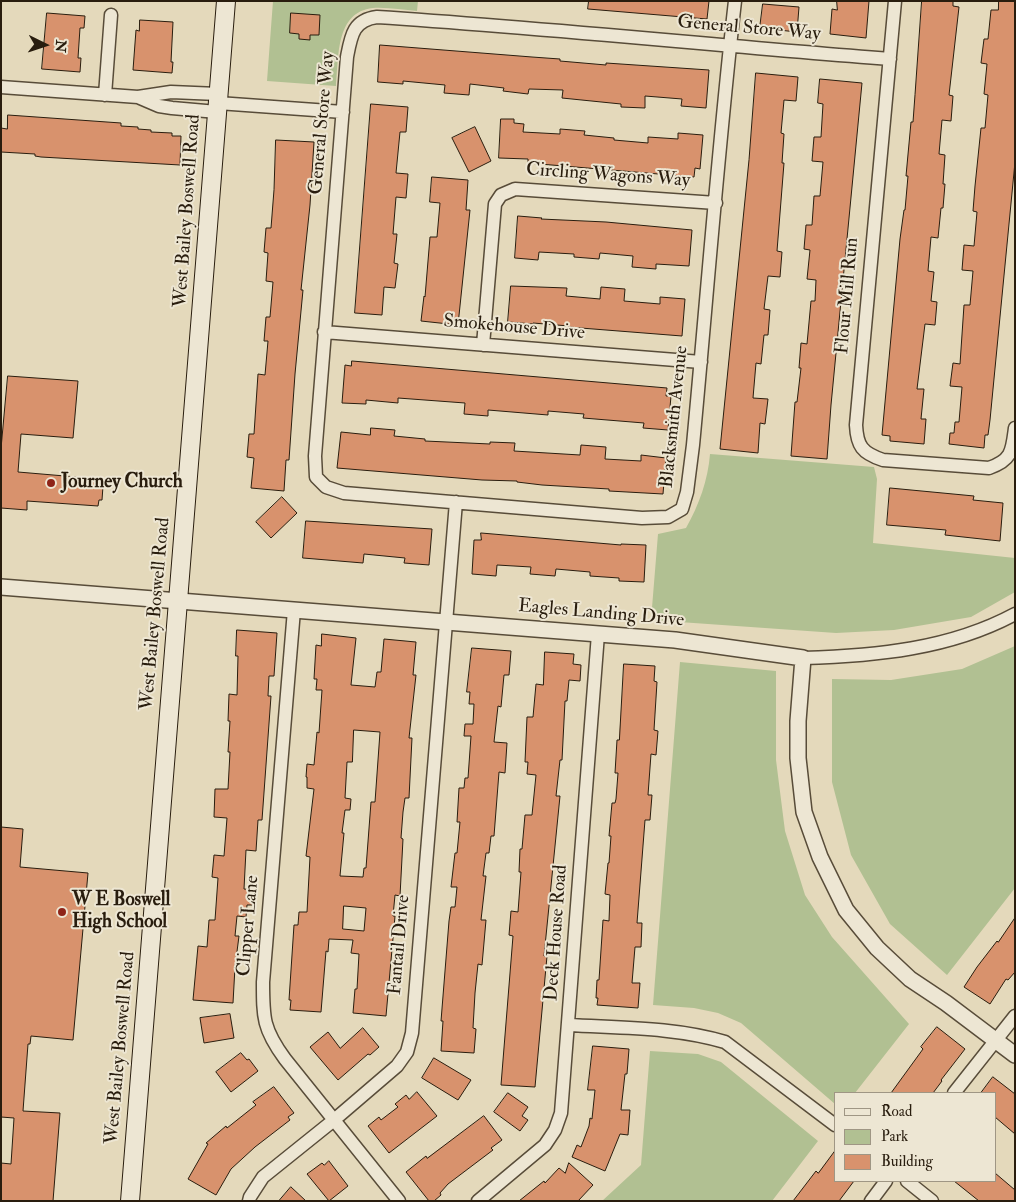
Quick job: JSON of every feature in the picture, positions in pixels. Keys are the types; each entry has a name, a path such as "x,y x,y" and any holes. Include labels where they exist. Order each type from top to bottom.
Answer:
{"main road":[{"name":"West Bailey Boswell Road","path":"130,1201 226,1"}],"street":[{"name":"Blacksmith Avenue","path":"326,487 344,493 642,518 668,517 682,509 687,492 693,445 735,1"},
{"name":"Flour Mill Run","path":"895,1 856,437 861,448 870,456 883,460 989,468 1002,463 1010,452 1015,428"},
{"path":"105,95 111,15"},
{"name":"General Store Way","path":"326,487 316,477 315,456 342,112 347,57 351,37 357,26 365,18 377,16 462,22 890,59"},
{"path":"1,87 138,97 171,92 218,103 342,112"},
{"path":"138,97 159,106 172,108 218,103"},
{"name":"Circling Wagons Way","path":"483,345 495,204 501,195 515,189 716,203"},
{"name":"Smokehouse Drive","path":"324,332 701,362"},
{"name":"Fantail Drive","path":"249,1201 263,1177 397,1066 408,1052 412,1033 456,502"},
{"name":"Eagles Landing Drive","path":"1,587 676,640 803,658 875,653 921,647 953,639 998,623 1015,614"},
{"name":"Clipper Lane","path":"294,610 263,982 263,1006 266,1024 272,1041 399,1201"},
{"name":"Deck House Road","path":"478,1201 545,1145 555,1130 560,1113 569,1025 598,634"},
{"path":"803,658 798,721 798,758 804,812 820,858 846,910 877,948 910,979 1015,1054"},
{"path":"955,1092 1015,1016"},
{"path":"569,1025 682,1032 725,1042 834,1124"},
{"path":"871,1201 885,1182"},
{"path":"908,1182 932,1201"}],"green space":[{"path":"273,1 418,1 417,11 373,8 361,11 352,18 345,27 341,38 336,86 267,81"},
{"path":"710,454 874,467 877,479 873,543 1015,558 1015,592 971,617 894,630 836,633 651,620 658,534 686,528 702,492"},
{"path":"1015,646 1015,888 947,975 890,924 851,855 832,782 832,679 891,680 962,669"},
{"path":"680,662 776,671 776,760 785,831 805,895 832,937 909,1024 856,1092 834,1092 834,1103 741,1023 718,1013 694,1008 653,1005"},
{"path":"650,1051 698,1054 721,1062 818,1141 772,1201 602,1201 641,1165"}],"building":[{"path":"589,1 709,1 707,19 588,9"},
{"path":"837,1 869,1 866,38 830,34 832,9 837,10"},
{"path":"922,1 953,1 953,6 959,7 949,95 953,96 951,121 942,120 939,154 945,155 943,208 941,208 938,238 931,237 928,271 934,272 931,301 937,302 935,325 925,324 917,389 924,389 921,419 926,419 924,444 890,441 890,436 882,435 900,239 905,210 908,176 906,176 911,122 913,122"},
{"path":"999,1 1015,1 1015,162 990,420 988,435 985,435 984,448 949,444 950,433 954,433 955,422 959,422 962,387 950,386 953,363 960,364 964,305 970,305 973,271 962,270 964,245 974,246 977,212 973,211 975,186 981,128 985,128 988,95 984,94 987,64 981,63 984,39 988,39 991,10 998,10"},
{"path":"763,4 799,7 797,32 760,28"},
{"path":"47,13 85,16 84,28 80,28 78,58 81,58 80,72 42,69"},
{"path":"291,13 320,15 319,35 310,35 310,40 299,39 299,34 290,33"},
{"path":"140,20 173,22 172,73 133,70 136,30 139,31"},
{"path":"380,45 560,59 560,61 606,65 606,63 709,70 706,108 681,106 682,99 645,96 645,108 621,107 621,104 562,98 563,90 529,89 528,94 503,91 504,88 470,84 469,95 444,93 445,85 403,81 403,84 378,82"},
{"path":"756,73 798,77 796,101 784,100 781,133 784,134 782,163 784,163 777,251 782,252 780,277 768,276 764,309 770,310 768,335 764,335 761,364 756,363 753,398 768,399 765,424 760,423 758,453 720,449"},
{"path":"820,79 862,83 827,459 791,456 795,402 797,402 801,368 799,368 801,343 807,344 811,301 815,301 816,280 807,279 810,250 804,249 806,225 812,225 814,196 820,196 823,162 812,161 814,137 821,137 823,104 818,103"},
{"path":"371,104 408,107 406,132 400,132 396,173 408,174 406,198 396,197 393,234 397,234 394,263 398,264 395,288 384,287 382,315 355,313"},
{"path":"8,115 121,123 121,126 138,127 138,129 151,130 151,132 172,133 172,136 181,136 180,165 41,157 35,156 35,154 1,152 1,128 7,129"},
{"path":"501,119 514,119 514,123 524,124 523,132 560,134 560,129 585,131 584,135 648,143 648,137 678,139 678,133 703,135 700,169 695,168 694,177 528,163 528,159 499,158"},
{"path":"475,127 491,161 469,172 452,138"},
{"path":"276,140 314,142 289,460 286,460 284,491 251,488 254,458 247,457 249,434 254,434 258,374 265,375 268,341 264,341 266,317 270,317 273,282 266,281 268,253 264,252 266,228 271,228"},
{"path":"432,177 468,180 466,210 470,210 458,325 421,321 430,237 437,237 440,203 430,202"},
{"path":"518,216 692,230 689,266 656,264 656,269 632,267 633,256 600,253 599,259 574,257 574,254 539,252 538,260 515,258"},
{"path":"511,286 567,288 566,296 600,299 601,287 625,289 624,301 660,304 660,297 685,299 682,336 508,322"},
{"path":"352,361 667,388 666,396 671,396 668,430 643,428 644,423 583,418 584,414 548,411 548,415 488,410 488,416 464,414 465,403 398,398 398,403 366,400 366,404 342,403 345,365 351,366"},
{"path":"8,376 78,381 73,438 21,434 18,472 100,479 100,486 103,486 102,500 99,500 98,506 27,501 27,510 1,508 1,449"},
{"path":"371,428 395,430 394,436 425,439 425,441 490,444 490,442 515,443 514,451 580,455 581,445 606,447 605,459 641,461 641,455 666,458 663,494 337,468 341,432 370,435"},
{"path":"890,488 974,496 973,500 1003,503 1000,541 945,535 946,530 887,525"},
{"path":"282,497 297,513 271,538 256,522"},
{"path":"306,521 432,529 429,565 404,563 405,558 364,554 363,563 303,558"},
{"path":"481,533 621,545 646,545 644,582 619,581 619,578 590,576 590,572 556,569 555,576 530,574 531,567 497,565 496,576 472,574 474,540 481,540"},
{"path":"237,630 277,633 274,676 269,676 268,696 271,696 262,820 258,820 256,851 246,850 244,889 254,890 253,905 247,905 246,917 237,916 235,936 239,936 233,1003 193,1000 198,946 207,947 209,920 215,920 218,878 212,877 214,855 224,856 227,818 214,817 215,789 228,789 230,752 228,752 229,694 237,695"},
{"path":"322,634 356,638 351,685 375,687 377,672 381,672 384,639 416,642 413,675 416,675 409,738 412,738 409,798 405,798 403,812 400,896 395,895 393,916 395,916 386,1016 353,1013 355,989 357,989 359,954 351,953 353,940 329,939 328,952 326,951 321,1012 290,1010 294,925 298,925 299,912 307,912 310,857 306,856 314,789 307,788 306,777 307,764 314,765 317,732 319,733 322,690 316,690 317,679 314,679 316,645 321,646","holes":["354,730 380,732 375,802 371,802 366,868 364,868 363,877 340,876 345,810 350,810 351,799 345,798 347,762 352,762","344,906 366,908 364,931 343,929"]},
{"path":"472,648 511,651 509,675 504,675 501,707 498,706 494,742 507,743 505,773 499,772 494,836 491,836 489,853 486,853 483,876 486,876 481,920 486,920 482,965 478,964 475,993 473,1028 476,1029 474,1053 441,1051 443,1021 441,1021 449,921 451,907 455,907 457,887 451,887 460,822 457,822 459,788 464,788 465,778 468,778 471,736 464,736 465,724 473,724 474,704 469,704 470,692 467,692"},
{"path":"545,652 574,654 573,664 581,665 580,681 569,680 567,701 565,701 562,760 560,760 556,796 560,796 544,956 547,956 535,1087 501,1085 513,936 509,935 511,911 518,912 521,872 519,872 520,849 522,849 525,815 532,815 536,775 527,774 528,762 525,762 527,717 533,717 536,684 543,685"},
{"path":"624,664 655,666 654,681 657,682 654,730 658,731 656,755 651,754 648,795 652,795 650,820 645,820 637,923 642,923 641,947 635,947 632,983 640,983 638,1008 597,1005 598,998 596,998 603,920 609,921 610,895 605,894 609,863 612,803 615,803 616,799 618,773 615,773"},
{"path":"1,827 23,829 20,867 88,873 73,1040 31,1036 30,1044 28,1044 23,1111 60,1113 53,1201 1,1201 1,1163 11,1164 14,1118 1,1117"},
{"path":"1015,918 1015,972 1008,980 1006,979 990,1004 964,987"},
{"path":"230,1014 234,1038 204,1043 200,1018"},
{"path":"937,1027 965,1049 934,1092 892,1092 923,1049 921,1047"},
{"path":"363,1028 379,1047 338,1080 310,1047 328,1032 340,1048"},
{"path":"593,1046 629,1049 621,1110 630,1110 628,1135 620,1134 605,1171 572,1157 577,1145 581,1147 590,1118 592,1119 595,1090 588,1090"},
{"path":"241,1053 247,1060 249,1059 258,1071 231,1092 216,1072"},
{"path":"434,1058 471,1080 458,1100 422,1078"},
{"path":"993,1077 1015,1094 1015,1134 996,1118 996,1092 982,1092"},
{"path":"274,1087 294,1113 288,1117 290,1120 255,1147 231,1169 216,1195 188,1179 208,1144 206,1143 256,1105 253,1102"},
{"path":"417,1092 437,1116 389,1153 368,1126 379,1117 381,1120 398,1107 395,1104 406,1095 409,1099"},
{"path":"508,1093 528,1107 522,1116 528,1120 520,1131 494,1112"},
{"path":"484,1116 502,1140 491,1148 493,1150 448,1184 440,1193 441,1195 434,1201 429,1201 406,1172"},
{"path":"834,1152 834,1182 853,1182 839,1201 793,1201 816,1171 818,1173"},
{"path":"329,1161 348,1186 329,1201 307,1174 322,1163 324,1165"},
{"path":"569,1163 593,1185 578,1201 519,1201 544,1181 545,1183 559,1168 565,1173"},
{"path":"996,1174 1015,1190 1015,1201 979,1201 955,1182 996,1182"},
{"path":"291,1187 306,1201 279,1201"}],"place":[{"name":"Journey Church","path":"51,483"},
{"name":"W E Boswell High School","path":"62,912"}]}
